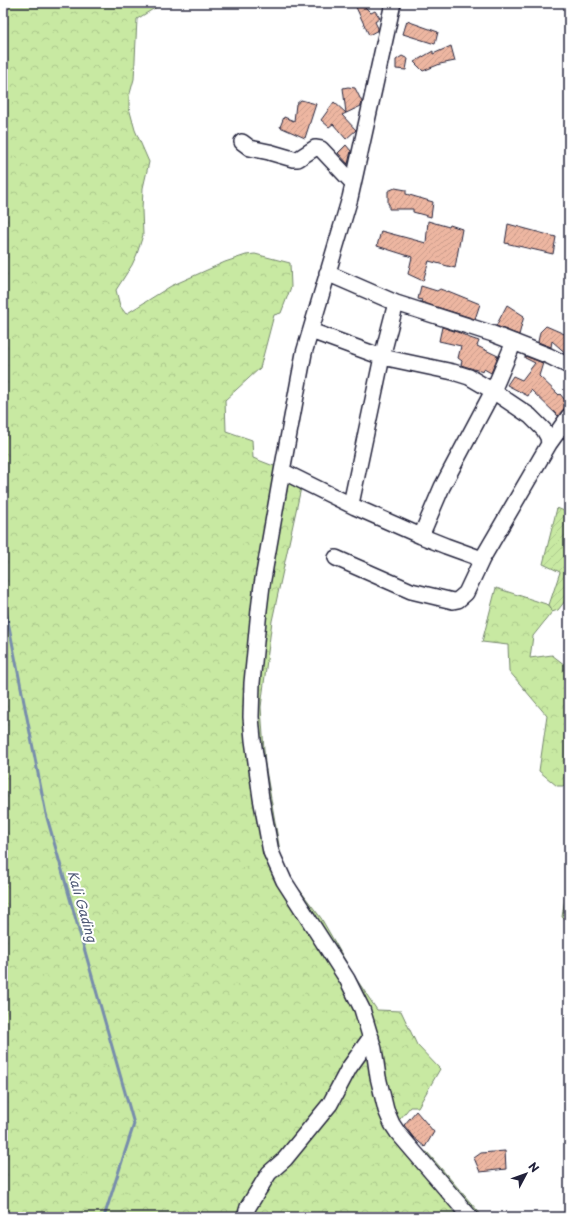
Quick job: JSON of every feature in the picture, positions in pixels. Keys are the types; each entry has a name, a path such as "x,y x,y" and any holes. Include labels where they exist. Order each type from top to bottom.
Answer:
{"street":[{"path":"393,3 344,222 327,273 300,372 260,604 252,683 251,717 267,836 275,864 284,881 356,996 362,1009 371,1037 382,1097 392,1124 470,1217"},
{"path":"242,142 250,148 270,152 293,160 298,159 315,148 321,149 353,183"},
{"path":"327,273 396,303 493,334 569,366"},
{"path":"351,504 382,357 396,303"},
{"path":"311,331 382,357 453,372 469,377 530,416 538,423 548,437 549,444"},
{"path":"421,536 442,487 493,391 514,342"},
{"path":"336,558 411,591 453,601 458,600 466,592 482,559 549,444 569,416"},
{"path":"282,471 421,536 482,559"},
{"path":"245,1217 248,1207 269,1173 285,1159 330,1104 349,1068 371,1037"}],"green space":[{"path":"3,3 163,3 137,19 134,79 129,97 129,108 135,130 149,162 143,188 143,235 132,265 116,290 120,306 126,314 171,286 225,262 246,255 255,254 290,263 291,287 281,313 274,315 260,368 225,400 226,431 252,440 253,458 271,465 304,474 272,621 261,707 265,764 283,868 321,918 353,974 377,1010 401,1011 417,1045 440,1069 418,1107 410,1107 391,1130 411,1156 427,1152 483,1217 3,1217"},
{"path":"557,508 569,513 569,596 558,610 552,612 549,605 560,572 543,564"},
{"path":"496,588 549,605 552,612 533,636 530,658 552,655 569,668 569,786 557,786 539,771 547,716 509,671 508,645 482,642"},
{"path":"569,872 569,922 562,917"}],"building":[{"path":"354,3 361,3 371,13 375,11 380,18 375,22 378,30 369,35"},
{"path":"407,21 438,32 435,44 403,34"},
{"path":"451,46 455,61 440,64 423,71 414,62 433,51 433,54"},
{"path":"402,56 408,59 406,70 396,69 396,60"},
{"path":"343,88 355,88 362,102 361,106 342,115 356,130 346,139 333,124 329,127 321,120 334,102 346,113"},
{"path":"301,100 316,104 305,138 280,127 284,117 294,121 296,104"},
{"path":"346,145 351,151 348,164 338,153"},
{"path":"395,188 406,190 406,194 433,202 431,217 413,212 413,209 389,209 388,191"},
{"path":"428,221 462,229 455,268 429,261 423,281 408,274 412,257 377,246 381,231 426,243"},
{"path":"508,224 556,237 553,254 505,243"},
{"path":"421,286 437,291 440,289 448,291 480,304 475,319 421,302 422,300 418,299"},
{"path":"507,305 524,316 519,335 496,326"},
{"path":"546,326 569,336 569,356 552,341 551,347 538,342 540,332"},
{"path":"442,327 479,341 477,346 498,356 491,373 484,369 483,372 461,365 462,361 458,358 461,346 439,341"},
{"path":"525,356 543,363 539,376 559,395 560,394 569,405 569,407 565,408 558,416 531,390 528,396 507,385 513,376 522,380 535,363 525,358"},
{"path":"416,1111 434,1132 425,1147 413,1137 404,1125"},
{"path":"505,1151 506,1169 480,1172 474,1158 481,1153"}],"waterway":[{"name":"Kali Gading","path":"3,596 46,814 134,1124 104,1217"}]}
